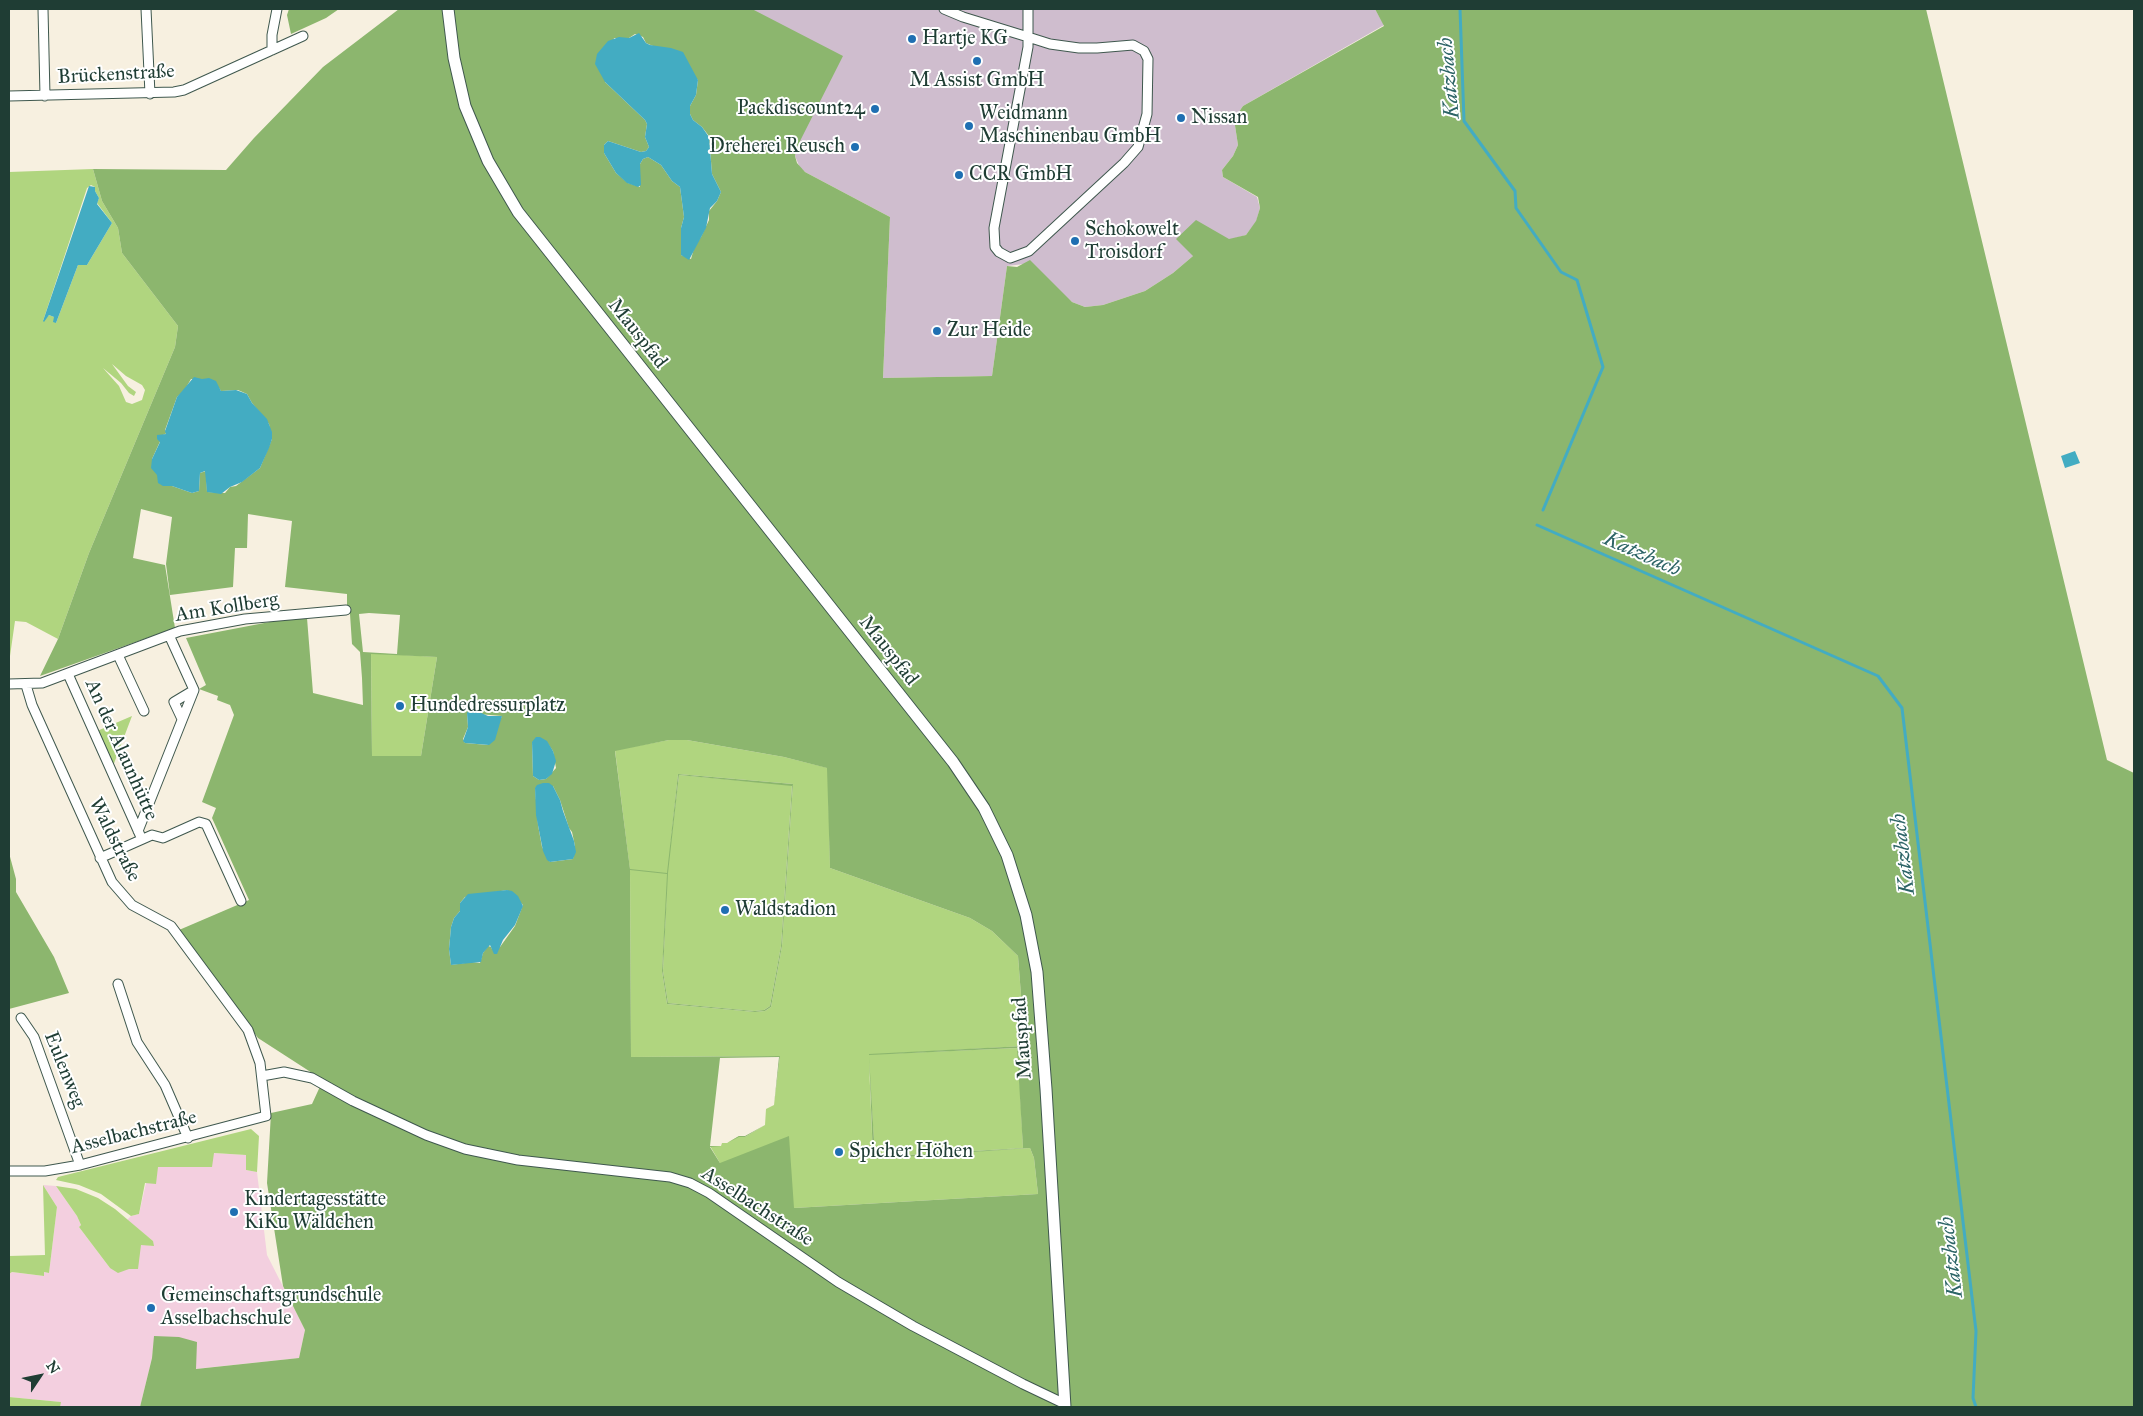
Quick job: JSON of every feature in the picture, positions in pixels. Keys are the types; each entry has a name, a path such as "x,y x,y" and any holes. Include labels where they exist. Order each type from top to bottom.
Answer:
{"street":[{"path":"43,9 45,96"},
{"path":"146,9 150,94"},
{"path":"272,50 272,35 277,9"},
{"name":"Mauspfad","path":"448,9 454,58 465,106 488,161 518,212 952,762 984,808 1006,855 1026,915 1037,972 1065,1406"},
{"path":"944,9 962,17 1028,38 1050,44 1079,48 1104,48 1126,44 1140,47 1148,59 1147,114 1140,143 1128,158 1029,251 1010,258 999,252 995,247 994,228 1028,38 1028,9"},
{"name":"Brückenstraße","path":"9,96 150,94 184,90 303,36"},
{"name":"Am Kollberg","path":"26,685 42,683 68,674 169,635 245,619 346,610"},
{"path":"140,835 194,690 169,635"},
{"path":"118,655 144,711"},
{"name":"An der Alaunhütte","path":"68,674 140,835"},
{"path":"9,684 26,685"},
{"name":"Waldstraße","path":"26,685 32,705 112,882 123,896 141,911 171,926 248,1030 257,1051 262,1076 266,1116"},
{"path":"182,718 174,702 194,690"},
{"path":"100,858 140,835 152,835 163,838 199,822 206,824 241,901"},
{"path":"118,984 137,1042 165,1084 188,1138"},
{"name":"Eulenweg","path":"21,1018 34,1037 80,1165"},
{"name":"Asselbachstraße","path":"262,1076 284,1072 312,1078 353,1101 418,1131 466,1149 518,1160 670,1177 690,1183 709,1193 838,1282 930,1335 1065,1406"},
{"name":"Asselbachstraße","path":"9,1171 45,1171 80,1165 266,1116"}],"shaded area":[{"path":"752,9 1375,9 1384,25 1243,106 1234,119 1238,145 1233,156 1222,170 1223,177 1257,197 1260,208 1256,222 1246,235 1229,240 1193,256 1173,273 1145,291 1103,305 1085,307 1072,302 1024,264 1007,266 992,376 883,378 890,217 800,168 795,156 797,147"},
{"name":"Gemeinschaftsgrundschule Asselbachschule","path":"213,1153 247,1155 246,1170 257,1172 267,1255 305,1330 299,1358 195,1369 155,1336 152,1358 140,1407 60,1407 60,1402 9,1397 9,1274 12,1272 44,1276 44,1272 49,1273 57,1207 43,1185 56,1186 77,1216 81,1225 79,1227 110,1268 132,1269 141,1244 153,1246 153,1241 127,1220 131,1216 139,1214 146,1183 158,1167 211,1167"}],"green space":[{"path":"289,9 339,9 326,18 291,34 287,15"},
{"path":"399,9 752,9 843,56 797,147 795,156 797,163 805,172 890,217 883,378 992,376 1007,266 1017,267 1030,260 1072,302 1085,307 1103,305 1145,291 1173,273 1193,256 1176,239 1196,220 1229,239 1246,235 1256,221 1260,208 1258,197 1223,177 1222,170 1233,156 1238,145 1234,119 1243,106 1384,26 1375,9 1926,9 2107,760 2134,773 2134,1407 140,1407 152,1358 154,1336 179,1337 197,1342 196,1369 299,1358 305,1330 283,1286 267,1183 271,1113 312,1104 323,1080 258,1038 179,930 249,900 212,818 216,808 202,802 234,715 230,705 217,700 218,696 199,689 206,685 186,638 280,620 307,618 313,693 363,705 362,678 360,652 352,644 347,594 285,587 292,521 248,514 247,548 235,548 233,587 170,595 166,564 172,517 141,509 133,558 165,565 175,628 40,676 58,639 89,553 175,347 178,326 122,253 118,228 102,201 93,169 226,170 254,138 323,67","holes":["635,34 643,37 646,43 653,46 698,80 696,95 690,106 690,114 693,120 709,136 712,174 721,192 709,211 709,220 695,245 691,259 681,255 681,228 684,217 680,187 672,181 661,165 648,157 643,159 640,164 640,187 628,183 616,173 604,153 604,145 608,141 641,152 646,151 649,147 645,137 647,124 645,120 605,82 614,38 629,38","191,379 202,379 221,391 238,390 247,394 269,424 272,439 260,468 236,486 230,487 225,493 207,492 206,471 200,473 199,491 192,493 172,486 152,468 152,459 163,435 167,433 165,430 177,397 184,391","359,614 400,615 397,654 363,652","371,654 437,657 421,756 372,756","467,713 502,716 488,745 465,743 463,739 468,727","669,740 687,740 784,757 827,768 830,868 970,918 992,931 1018,956 1024,1034 1023,1046 869,1055 1017,1048 1023,1148 875,1157 869,1057 873,1159 1030,1148 1034,1158 1038,1194 794,1208 789,1136 720,1163 710,1147 721,1146 710,1146 720,1058 779,1057 774,1105 780,1056 631,1057 630,870 667,874 662,971 667,1004 755,1012 765,1011 771,1007 782,946 793,784 678,774 667,873 630,869 615,751","546,741 553,751 556,768 546,779 539,780 533,776 532,742","679,775 792,786 781,946 770,1006 764,1010 754,1011 668,1003 663,971 668,873","553,786 572,832 575,846 573,859 550,862 542,847 535,788","507,890 523,905 515,926 500,947 492,949 488,946 483,953 480,963 472,962 451,965 449,949 451,927 454,918 460,911 460,903 465,897"]},
{"path":"93,169 102,201 118,228 122,253 178,326 175,347 89,553 58,639 26,622 15,621 9,663 9,172","holes":["91,185 95,187 99,198 97,203 112,223 87,265 78,265 56,323 54,317 49,315 43,321 87,188","112,364 126,376 142,385 145,390 142,400 132,404 126,402 119,386 103,368 121,383 129,393 134,396 136,392 128,386"]},
{"name":"Hundedressurplatz","path":"371,653 437,657 421,756 372,756"},
{"path":"132,716 113,766 97,731"},
{"path":"669,740 687,740 784,757 828,768 830,868 970,918 992,931 1018,956 1024,1034 1023,1046 882,1054 1018,1048 1023,1148 875,1157 869,1062 873,1158 1030,1148 1034,1158 1038,1194 794,1208 720,1163 710,1146 721,1146 722,1143 727,1143 739,1136 745,1137 765,1125 766,1109 774,1105 780,1056 631,1057 630,870 615,750","holes":["678,774 793,784 782,946 771,1007 765,1011 755,1012 667,1004 662,971 667,888 663,971 668,1003 754,1011 764,1010 770,1006 781,946 792,785 679,775 670,849"]},
{"path":"9,853 16,879 16,892 54,957 69,993 9,1009"},
{"path":"765,1125 745,1137 739,1137 727,1143 739,1136 745,1136"},
{"path":"251,1129 259,1136 257,1172 246,1170 246,1155 214,1153 212,1167 158,1167 156,1184 145,1183 139,1214 131,1216 101,1194 79,1185 56,1180 58,1177"},
{"path":"43,1185 57,1207 49,1273 44,1272 44,1276 12,1272 9,1274 9,1256 45,1255"},
{"path":"56,1186 76,1189 98,1198 115,1209 153,1241 154,1246 141,1245 138,1269 129,1269 118,1273 110,1268 79,1227 81,1225 77,1216"},
{"path":"9,1397 61,1402 60,1407 9,1407"}],"water":[{"path":"639,33 646,43 650,45 683,52 698,80 696,95 690,106 690,114 693,120 702,127 709,137 712,174 721,192 717,201 710,208 706,228 689,260 681,255 681,228 684,217 680,187 672,181 661,165 648,157 643,159 640,164 641,185 638,187 627,183 616,173 604,153 604,145 608,141 641,152 646,151 649,147 645,137 647,124 645,120 605,82 595,64 597,54 608,41 619,37 629,38"},
{"path":"89,186 95,187 99,198 97,204 112,223 87,265 78,265 56,323 53,322 54,317 49,315 44,322 43,321"},
{"path":"194,377 209,378 216,381 221,391 236,390 247,394 252,403 267,419 272,432 269,448 260,468 242,482 230,487 221,494 207,492 205,471 200,473 199,491 192,493 158,483 157,475 151,468 152,459 160,442 157,439 157,435 166,434 165,431 177,397"},
{"path":"2075,451 2080,463 2065,468 2061,456"},
{"path":"470,708 488,716 502,716 495,740 489,745 465,743 463,741 468,727 467,713"},
{"path":"536,737 547,741 556,761 552,774 546,779 539,780 533,776 532,742"},
{"path":"543,783 549,783 553,786 560,800 574,841 576,852 573,859 550,862 543,851 536,815 535,788"},
{"path":"512,891 518,896 523,906 515,925 503,940 497,954 494,954 490,945 483,953 481,962 451,965 449,949 451,927 454,918 460,911 460,903 468,894"}],"waterway":[{"name":"Katzbach","path":"1460,9 1464,121 1515,191 1516,208 1561,272 1577,280 1603,367 1543,510"},
{"name":"Katzbach","path":"1537,525 1878,676 1902,708 1976,1331 1973,1398 1976,1407"}],"place":[{"name":"Hartje KG","path":"912,39"},
{"name":"M Assist GmbH","path":"977,61"},
{"name":"Packdiscount24","path":"875,109"},
{"name":"Nissan","path":"1181,118"},
{"name":"Weidmann Maschinenbau GmbH","path":"969,126"},
{"name":"Dreherei Reusch","path":"855,147"},
{"name":"CCR GmbH","path":"959,175"},
{"name":"Schokowelt Troisdorf","path":"1075,241"},
{"name":"Zur Heide","path":"937,331"},
{"name":"Hundedressurplatz","path":"400,706"},
{"name":"Waldstadion","path":"725,910"},
{"name":"Spicher Höhen","path":"839,1152"},
{"name":"Kindertagesstätte KiKu Wäldchen","path":"234,1212"},
{"name":"Gemeinschaftsgrundschule Asselbachschule","path":"151,1308"}]}
